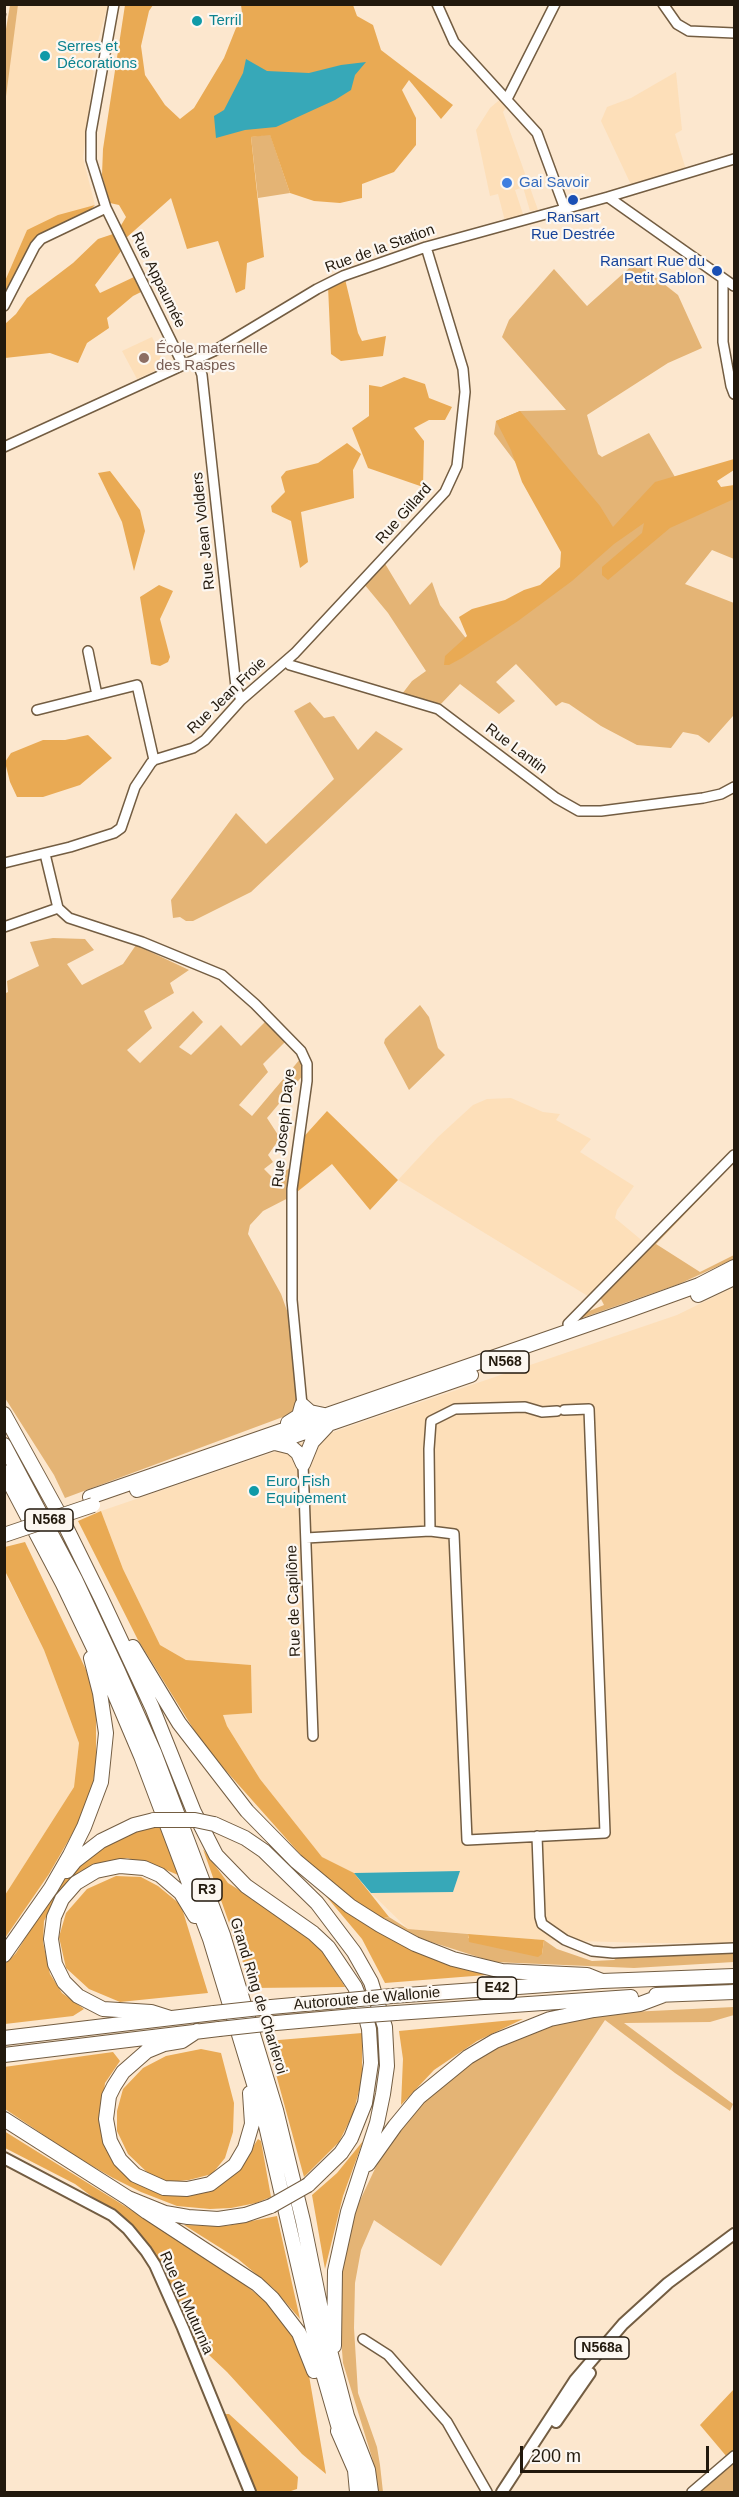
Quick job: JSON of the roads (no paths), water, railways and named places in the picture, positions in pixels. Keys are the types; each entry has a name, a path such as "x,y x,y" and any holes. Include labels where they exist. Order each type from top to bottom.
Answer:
{"highway":[{"name":"N568","path":"326,1420 699,1285 735,1267"},
{"name":"N568","path":"4,1535 92,1501 274,1437 640,1316 703,1293 735,1278"},
{"path":"556,1336 568,1324"},
{"path":"302,1406 326,1420 312,1442 303,1464 298,1453 274,1437 299,1416 302,1406"},
{"path":"4,1414 102,1598 152,1707 194,1812 216,1855 228,1870 246,1886 313,1933 328,1947 355,1987 369,2029 371,2064 365,2103 351,2138 341,2153 308,2185 271,2206 245,2215 218,2219 188,2217 156,2210 128,2198"},
{"name":"Grand Ring de Charleroi","path":"4,1445 75,1579 118,1671 154,1752 223,1935 262,2062 290,2166 333,2363 347,2416 368,2470 371,2493"},
{"name":"Grand Ring de Charleroi","path":"4,1472 63,1584 141,1756 210,1939 251,2074 288,2214 322,2373 342,2439"},
{"name":"N568","path":"4,1527 92,1501"},
{"path":"102,1598 120,1621 142,1664 179,1723 223,1782 279,1845 341,1899 380,1925 415,1944 453,1959 502,1971 587,1975 602,1981"},
{"path":"4,1955 51,1887 84,1827 101,1782 106,1733 100,1693 91,1660 91,1644"},
{"path":"51,1887 75,1861 100,1841 134,1825 154,1820 195,1820 214,1824 245,1838 264,1851 292,1877 338,1929 371,1982 385,2027 387,2066 377,2123 348,2212 335,2271 333,2363"},
{"path":"170,2018 151,2013 103,2009 84,2001 68,1987 55,1964 51,1946 52,1924 59,1904 76,1883 96,1871 120,1866 144,1868 160,1875 175,1887 210,1939"},
{"name":"Autoroute de Wallonie","path":"4,2038 260,2008 392,1996 602,1981 735,1976"},
{"name":"Autoroute de Wallonie","path":"4,2055 197,2031 354,2016 735,1992"},
{"path":"358,2178 394,2126 419,2097 468,2057 495,2041 550,2019 640,2004 664,1995"},
{"path":"197,2031 182,2041 164,2044 147,2051 123,2072 109,2096 106,2119 110,2141 120,2160 135,2175 164,2188 187,2189 210,2184 228,2172 240,2158 250,2134 251,2074"},
{"path":"4,2119 257,2284 284,2312 307,2350 325,2402 342,2439"},
{"name":"R3","path":"342,2439 355,2470 357,2493"}],"main road":[{"name":"Rue du Muturnia","path":"4,2158 112,2215 128,2229 146,2251 155,2265 178,2318 250,2493"},
{"name":"N568a","path":"502,2493 575,2380 623,2324 668,2283 735,2234"},
{"name":"N568a","path":"510,2493 581,2383 628,2328 672,2289 735,2243"}],"street":[{"name":"Rue Appaumée","path":"114,4 91,132 91,160 106,208 183,365"},
{"path":"437,4 454,42 537,133 566,209"},
{"path":"507,99 555,4"},
{"path":"663,4 677,24 689,31 735,33"},
{"name":"Rue de la Station","path":"4,447 223,346 317,289 363,269 426,247 735,159"},
{"path":"608,197 735,286"},
{"path":"4,306 35,246 41,239 106,208"},
{"name":"Rue Gillard","path":"286,661 435,504 454,475 465,404 464,379 426,247"},
{"path":"723,279 723,342 731,386 735,394"},
{"name":"Rue Jean Volders","path":"196,359 202,375 236,687 241,700"},
{"path":"88,651 97,695"},
{"name":"Rue Jean Froie","path":"154,760 199,745 241,700 286,661"},
{"name":"Rue Lantin","path":"286,661 291,665 438,709 556,798 579,811 593,812 703,798 722,794 735,787"},
{"path":"4,863 45,854 114,833 121,828 135,787 154,760 137,685 37,710"},
{"path":"4,927 58,908 45,854"},
{"name":"Rue Joseph Daye","path":"58,908 69,918 142,942 222,975 255,1004 301,1051 307,1065 307,1081 292,1189 292,1300 302,1406"},
{"path":"568,1324 735,1155"},
{"path":"306,1538 430,1531 454,1534 467,1840 605,1833 589,1409 542,1412 525,1407 454,1409 431,1421 430,1531"},
{"name":"Rue de Capilône","path":"303,1464 314,1736"},
{"path":"537,1836 540,1917 542,1923 565,1940 592,1951 613,1953 735,1948"},
{"path":"363,2339 388,2355 447,2422 487,2493"},
{"path":"692,2493 735,2456"}],"water":[{"path":"246,59 267,71 309,73 366,62 355,75 351,90 335,100 276,127 245,130 216,138 214,116 224,110 243,73"},
{"path":"460,1871 453,1892 371,1893 354,1873"}],"railway":[{"path":"4,21 8,4"}],"place":[{"name":"Terril","path":"197,21"},
{"name":"Serres et Décorations","path":"45,56"},
{"name":"Gai Savoir","path":"507,183"},
{"name":"Ransart Rue Destrée","path":"573,200"},
{"name":"Ransart Rue du Petit Sablon","path":"717,271"},
{"name":"École maternelle des Raspes","path":"144,358"},
{"name":"Euro Fish Equipement","path":"254,1491"}]}
